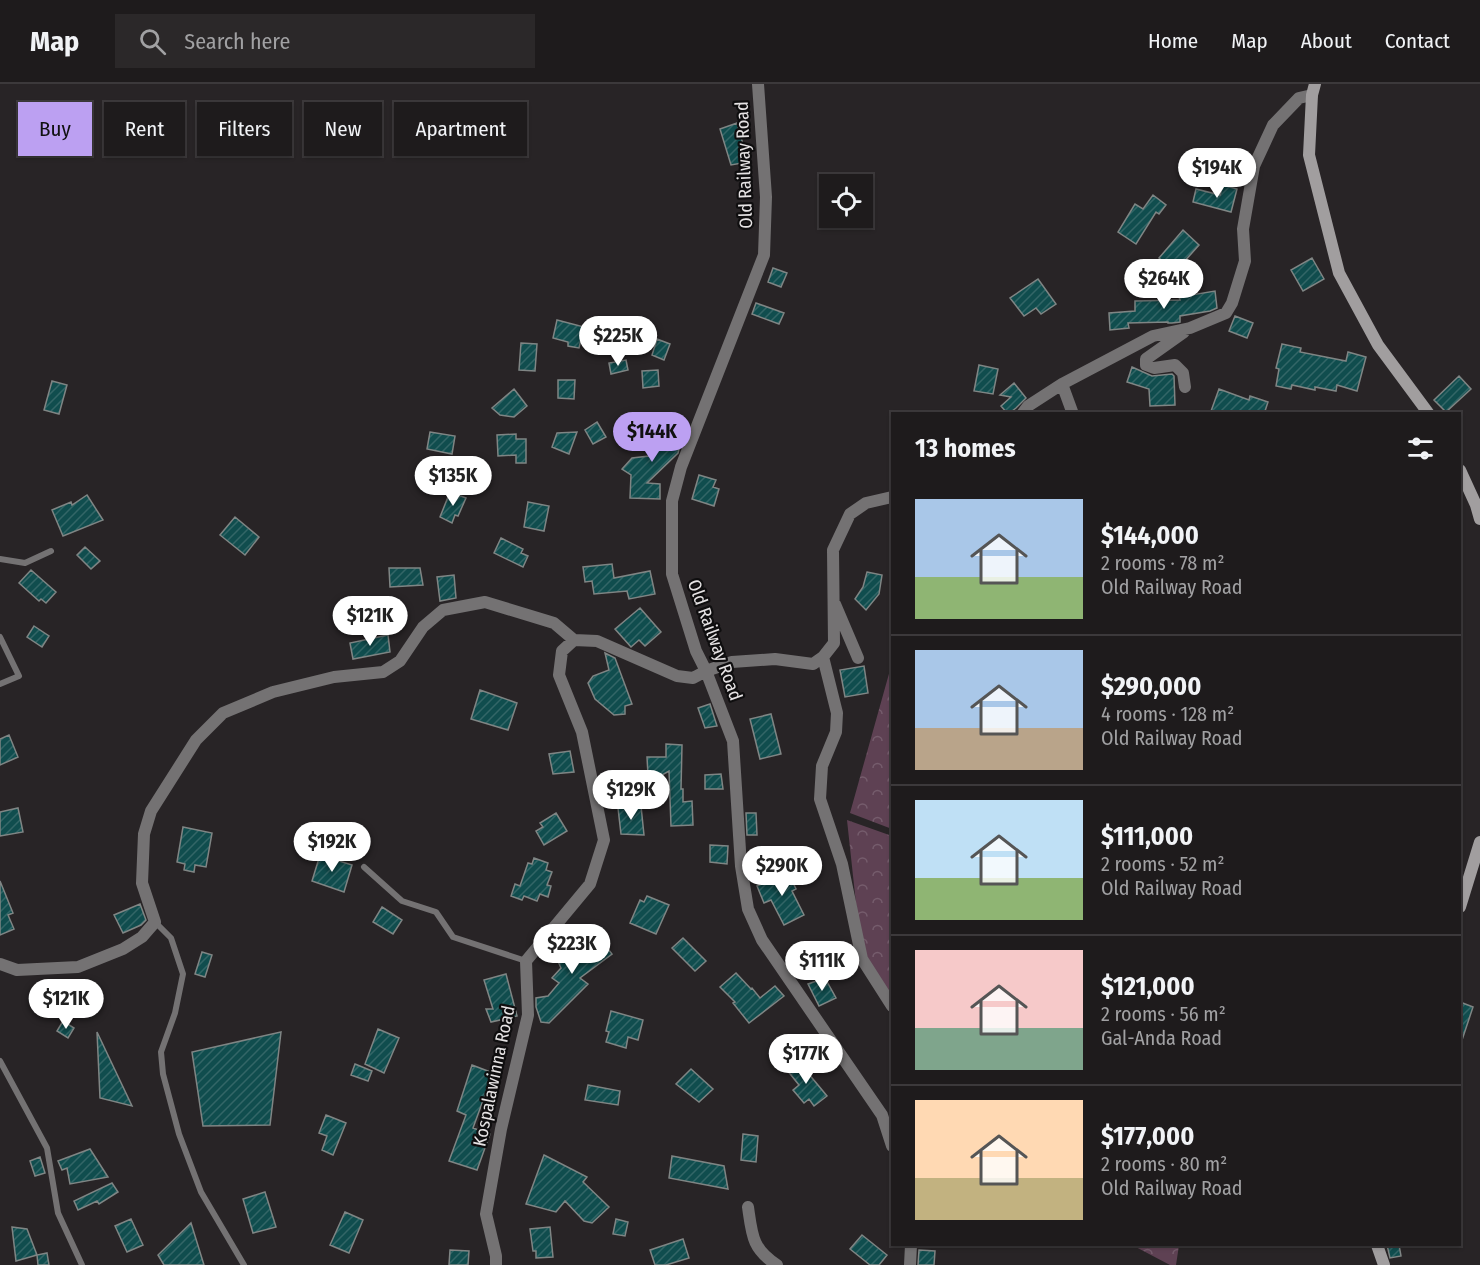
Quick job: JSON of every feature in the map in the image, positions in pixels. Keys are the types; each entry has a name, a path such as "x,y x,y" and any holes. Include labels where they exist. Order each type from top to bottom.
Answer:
{"street":[{"name":"Old Railway Road","path":"758,84 766,197 764,255 681,467 672,501 672,574 696,651 733,741 741,866 748,909 762,940 882,1115 891,1143"},
{"path":"1024,412 1028,406 1062,384 1154,336 1190,328 1226,313 1232,303 1245,261 1242,229 1254,166 1273,125 1299,98 1314,90"},
{"path":"1314,90 1309,155 1339,273 1378,345 1428,412"},
{"path":"1185,387 1183,373 1175,365 1154,368 1146,365 1146,359 1190,328"},
{"path":"1062,384 1072,412"},
{"path":"1461,472 1480,519"},
{"path":"0,964 17,970 78,966 123,949 142,937 155,922 142,883 144,834 151,811 196,740 223,713 273,692 334,677 383,672 400,661 423,627 443,610 485,602 554,623 574,640 597,641 677,676 693,678 732,662 776,659 813,663 823,657 834,643 833,550 850,514 866,503 891,497"},
{"path":"832,597 858,658"},
{"path":"526,961 590,884 604,840 582,732 559,675 562,651 574,640"},
{"path":"823,657 837,713 836,732 822,766 820,799 843,864 862,959 891,1004"},
{"path":"1461,904 1480,842"},
{"name":"Kospalawinna Road","path":"496,1265 486,1214 501,1129 528,1015 526,961"},
{"path":"748,1207 753,1239 766,1258 777,1265"},
{"path":"910,1265 911,1246"},
{"path":"1377,1246 1384,1265"}],"lane":[{"path":"0,559 25,563 51,551"},
{"path":"0,638 19,676 0,684"},
{"path":"364,867 402,901 436,912 453,937 526,961"},
{"path":"155,922 171,938 183,974 175,1013 161,1052 163,1074 179,1134 201,1192 244,1265"},
{"path":"0,1061 46,1148 58,1213 82,1265"}],"green space":[{"path":"891,667 891,829 850,813"},
{"path":"847,820 891,836 891,1004 862,959"},
{"path":"1134,1246 1179,1246 1176,1265 1170,1265"}],"building":[{"path":"737,123 748,162 731,165 720,129"},
{"path":"1223,185 1237,189 1231,212 1193,202 1196,189 1220,195"},
{"path":"1153,195 1166,205 1159,214 1156,212 1136,244 1118,232 1135,204 1143,209"},
{"path":"1183,230 1199,245 1175,272 1159,258"},
{"path":"1312,258 1324,279 1303,291 1291,270"},
{"path":"773,268 787,273 781,287 768,282"},
{"path":"1038,279 1056,304 1041,314 1036,308 1024,316 1010,298"},
{"path":"1215,291 1217,308 1210,311 1180,316 1180,322 1128,323 1129,328 1110,330 1109,313 1135,311 1135,301 1180,300 1179,297"},
{"path":"756,303 784,313 779,324 752,314"},
{"path":"1235,316 1253,323 1247,338 1229,331"},
{"path":"557,320 584,327 579,348 568,346 568,342 553,338"},
{"path":"657,339 670,344 664,360 652,355"},
{"path":"521,343 537,344 535,371 519,370"},
{"path":"1282,344 1301,348 1300,352 1346,361 1348,352 1366,357 1357,391 1337,385 1336,391 1315,387 1315,390 1292,385 1291,389 1276,386 1279,369 1276,368"},
{"path":"626,360 628,370 611,374 609,363"},
{"path":"979,365 998,369 993,394 974,391"},
{"path":"1132,367 1152,376 1172,374 1175,405 1150,406 1149,389 1127,382"},
{"path":"658,370 659,386 643,388 642,371"},
{"path":"1459,376 1471,389 1446,412 1434,400"},
{"path":"558,380 575,380 574,399 558,398"},
{"path":"52,381 67,385 59,414 44,410"},
{"path":"1014,383 1026,398 1011,412 1006,412 1001,406 1011,397 1000,395"},
{"path":"514,389 527,406 514,417 500,415 492,408"},
{"path":"1219,389 1249,400 1250,396 1268,402 1265,412 1211,412"},
{"path":"597,422 606,437 593,444 585,430"},
{"path":"646,423 656,433 664,425 679,440 675,445 679,449 678,453 647,483 660,484 660,499 630,498 631,475 622,469 632,458 649,456"},
{"path":"430,432 455,436 452,454 427,449"},
{"path":"577,432 569,454 552,447 557,433"},
{"path":"516,434 516,439 526,439 526,463 516,463 516,455 498,456 497,435"},
{"path":"699,475 716,480 713,487 719,489 714,506 692,499"},
{"path":"450,492 466,498 458,516 455,515 452,523 440,517"},
{"path":"87,495 103,520 63,536 52,510 71,502 72,505"},
{"path":"528,502 549,506 544,531 524,527"},
{"path":"235,517 259,537 245,555 220,535"},
{"path":"501,538 523,549 521,553 528,556 523,567 494,553"},
{"path":"85,547 100,561 91,569 77,555"},
{"path":"612,564 614,578 650,571 655,594 629,599 627,591 594,594 592,581 585,582 583,567"},
{"path":"389,568 420,568 423,585 390,587"},
{"path":"31,570 56,592 46,603 41,599 39,601 19,583"},
{"path":"867,572 882,575 879,594 866,610 855,599 863,587"},
{"path":"454,575 456,598 440,601 437,577"},
{"path":"640,608 661,632 645,646 639,640 631,647 615,629"},
{"path":"34,626 49,636 42,647 27,637"},
{"path":"388,635 390,652 353,659 350,643"},
{"path":"605,653 615,658 632,704 625,706 625,714 614,715 595,699 588,683 593,676 609,670"},
{"path":"864,666 868,693 845,697 840,670"},
{"path":"480,690 517,703 508,730 471,719"},
{"path":"710,704 717,726 705,728 698,708"},
{"path":"771,714 781,754 760,759 750,719"},
{"path":"9,735 18,757 0,765 0,739"},
{"path":"666,744 682,745 681,789 683,789 683,802 692,801 693,825 671,826 669,771 655,779 648,775 647,757 666,757"},
{"path":"570,751 574,772 553,774 549,754"},
{"path":"721,774 723,789 705,789 705,775"},
{"path":"641,806 644,835 621,834 618,808"},
{"path":"18,808 23,832 0,836 0,812"},
{"path":"556,813 567,831 544,845 536,831 543,827 540,823"},
{"path":"746,813 756,813 757,835 747,835"},
{"path":"183,827 212,833 206,867 195,865 194,872 184,870 185,864 177,862"},
{"path":"710,845 728,846 727,864 710,862"},
{"path":"320,855 352,865 344,892 312,881"},
{"path":"534,858 548,863 546,870 552,872 547,885 551,886 548,897 540,894 537,901 524,896 522,900 511,896 515,884 520,886 528,863 532,864"},
{"path":"788,872 796,889 792,891 804,915 784,925 771,900 764,903 757,886"},
{"path":"0,881 13,913 8,915 14,929 0,935"},
{"path":"647,896 669,905 656,934 630,923 640,900 644,902"},
{"path":"140,904 146,920 141,925 123,933 114,915"},
{"path":"382,907 402,920 393,934 373,922"},
{"path":"596,933 612,954 580,978 588,984 549,1023 541,1022 536,1007 536,998 548,996 559,983 552,978 561,968 557,959 572,954 563,943 573,935 580,945"},
{"path":"683,938 706,961 695,971 672,948"},
{"path":"202,952 212,955 205,977 195,974"},
{"path":"736,973 760,998 775,986 784,996 749,1023 733,1003 735,1002 720,987"},
{"path":"506,974 517,1016 491,1022 486,1009 493,1009 484,980"},
{"path":"825,978 836,998 819,1006 808,984"},
{"path":"1461,1002 1473,1007 1461,1043"},
{"path":"611,1011 643,1020 638,1040 628,1037 626,1048 606,1042"},
{"path":"63,1021 74,1028 68,1038 57,1031"},
{"path":"378,1029 399,1038 384,1073 365,1064"},
{"path":"97,1032 132,1106 100,1098"},
{"path":"281,1032 270,1125 203,1126 192,1052"},
{"path":"798,1061 827,1096 814,1106 809,1099 804,1103 793,1090 799,1085 787,1070"},
{"path":"355,1064 372,1071 368,1081 351,1075"},
{"path":"472,1065 493,1073 473,1128 490,1134 477,1170 449,1161 466,1115 457,1111"},
{"path":"691,1069 713,1089 699,1102 676,1084"},
{"path":"588,1085 620,1091 618,1105 585,1100"},
{"path":"326,1115 346,1123 333,1155 322,1150 327,1136 319,1133"},
{"path":"743,1134 758,1136 756,1162 741,1160"},
{"path":"90,1149 108,1177 70,1184 67,1168 62,1170 58,1161"},
{"path":"544,1155 587,1177 583,1182 609,1207 592,1223 584,1221 565,1201 556,1212 526,1204"},
{"path":"672,1156 724,1166 728,1189 669,1178"},
{"path":"40,1157 45,1173 35,1176 30,1161"},
{"path":"112,1183 118,1192 99,1204 97,1201 78,1210 74,1201"},
{"path":"265,1192 276,1227 253,1233 243,1199"},
{"path":"345,1212 363,1220 349,1253 330,1245"},
{"path":"131,1219 143,1245 127,1252 115,1226"},
{"path":"616,1219 628,1222 625,1236 613,1234"},
{"path":"191,1223 204,1265 164,1265 158,1255"},
{"path":"12,1227 27,1229 37,1255 16,1261"},
{"path":"550,1227 553,1257 536,1258 530,1229"},
{"path":"862,1235 887,1255 879,1265 870,1265 850,1249"},
{"path":"683,1239 689,1258 666,1265 655,1265 650,1250"},
{"path":"1387,1246 1399,1246 1401,1256 1390,1258"},
{"path":"450,1250 469,1251 468,1265 449,1265"},
{"path":"919,1250 935,1251 934,1265 918,1265"},
{"path":"47,1253 49,1265 38,1265 37,1255"}]}
